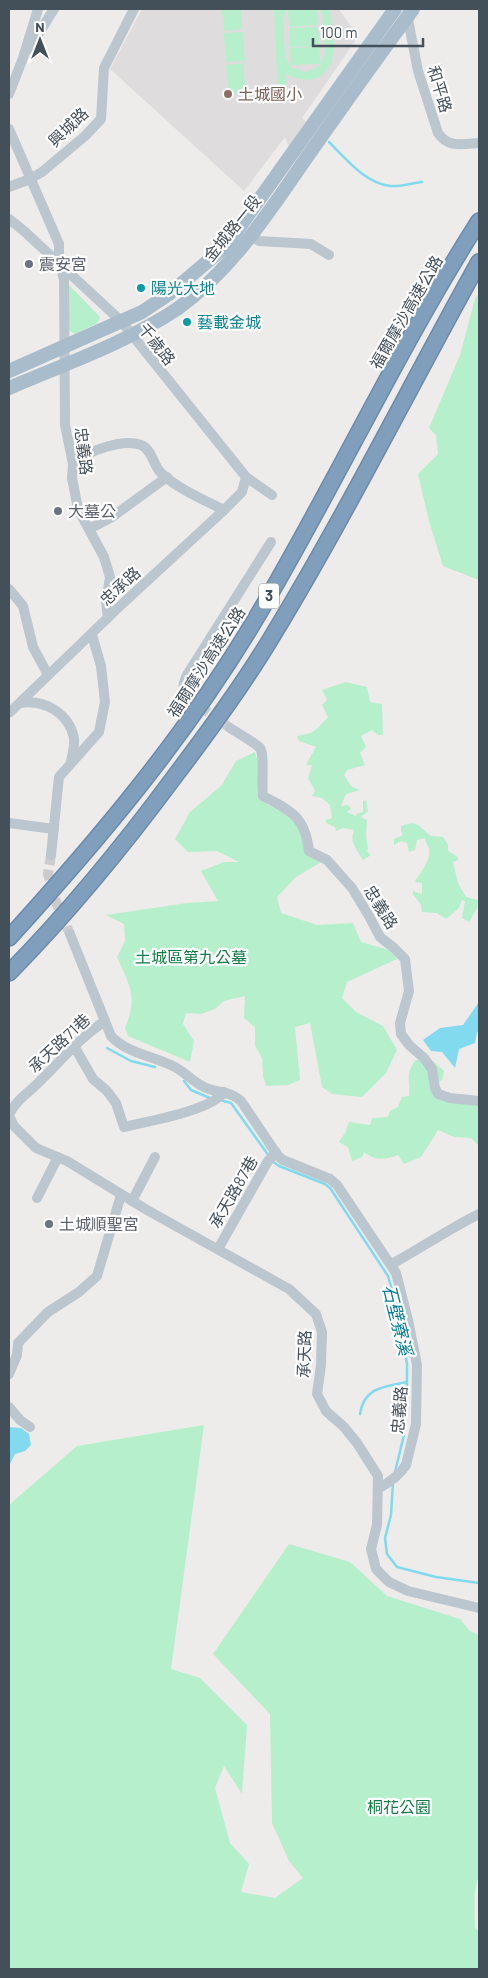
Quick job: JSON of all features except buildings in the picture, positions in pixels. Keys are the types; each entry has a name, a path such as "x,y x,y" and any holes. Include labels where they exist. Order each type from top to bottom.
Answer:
{"highway":[{"name":"福爾摩沙高速公路","path":"9,938 79,861 136,792 200,706 254,622 323,502 400,358 479,221"},
{"name":"3","path":"9,973 99,873 217,720 272,636 346,510 419,370 479,262"}],"main road":[{"name":"金城路一段","path":"9,371 142,312 169,294 226,246 395,9"},
{"name":"金城路一段","path":"9,388 131,335 177,308 212,280 233,258 250,236 408,11"}],"street":[{"path":"9,94 23,58 38,9"},
{"path":"23,58 54,9"},
{"name":"興城路","path":"9,187 30,180 42,172 85,136 101,119 104,68 134,9"},
{"name":"和平路","path":"408,11 418,71 438,132 443,141 451,144 479,143"},
{"name":"忠義路","path":"9,129 59,244 59,263 64,279 65,425 78,509 104,556 110,578 106,602 108,618"},
{"name":"千歲路","path":"9,219 121,321 246,477 272,495"},
{"path":"250,236 259,241 311,244 329,255"},
{"path":"64,279 79,283"},
{"path":"72,464 90,452 116,445 131,443 142,445 148,450 155,466 167,477 224,510"},
{"path":"89,529 112,517 167,477"},
{"name":"忠承路","path":"9,713 224,510 242,492 246,477"},
{"path":"188,698 183,689 183,683 187,675 271,542"},
{"path":"9,589 22,606 33,648 48,676"},
{"path":"51,854 59,776 99,732 105,702 101,666 92,635"},
{"path":"20,703 37,703 55,709 60,713 71,729 74,740 71,762"},
{"name":"忠義路","path":"230,728 260,749 263,759 261,783 263,796 287,808 299,819 307,836 309,851 327,860 352,888 380,937 405,959 409,991 400,1023 401,1034 409,1046 424,1058 432,1069 435,1088 438,1094 450,1098 479,1101"},
{"path":"9,823 54,829"},
{"name":"忠義路","path":"70,934 111,1036 120,1046 174,1066 219,1097 234,1095 241,1101 272,1156 330,1178 337,1185 362,1225 392,1264 408,1320 417,1365 416,1424 408,1458 402,1472 391,1482 379,1488"},
{"name":"承天路71巷","path":"10,1111 74,1046 87,1034 105,1022"},
{"path":"74,1046 93,1079 107,1091 116,1103 124,1127 204,1106 219,1097"},
{"name":"承天路","path":"10,1111 14,1126 36,1148 58,1157 289,1289 316,1314 322,1332 321,1365 317,1394 326,1411 344,1427 378,1476 377,1525 371,1549 376,1569 389,1582 408,1591 479,1608"},
{"name":"承天路87巷","path":"218,1249 272,1156"},
{"path":"37,1198 58,1157"},
{"path":"132,1201 155,1157"},
{"path":"9,1374 17,1355 18,1343 48,1312 79,1292 97,1276 121,1194"},
{"path":"392,1264 479,1214"},
{"path":"9,1408 20,1420 30,1427"}],"shaded area":[{"name":"土城國小","path":"142,9 339,9 358,37 302,118 306,122 289,147 285,137 244,191 110,69"}],"green space":[{"path":"222,9 241,9 242,29 224,31"},
{"path":"274,9 286,9 283,18 285,56 292,68 306,72 319,66 325,54 323,16 320,9 329,9 331,20 333,48 329,66 325,72 313,79 299,79 286,73 287,91 278,91"},
{"path":"288,9 317,9 318,25 289,27"},
{"path":"318,27 319,46 290,47 289,28"},
{"path":"243,32 245,61 226,62 224,33"},
{"path":"319,47 320,64 291,65 290,48"},
{"path":"243,63 246,93 229,94 226,65"},
{"path":"67,283 100,317 98,323 75,334 69,330"},
{"path":"479,292 479,580 443,566 429,521 418,474 438,454 436,435 429,428 460,355 475,299"},
{"path":"346,682 367,687 370,702 382,704 383,735 378,735 372,730 361,736 366,747 360,753 365,765 347,770 344,775 352,787 360,790 346,794 341,806 348,805 351,809 347,812 356,816 358,813 363,812 363,801 366,800 368,811 361,817 367,820 367,851 371,855 363,860 353,842 354,830 343,828 336,831 335,827 326,823 326,820 332,818 330,805 322,798 312,796 315,791 308,778 312,765 306,765 316,747 299,741 297,736 308,734 315,730 328,717 322,705 327,700 322,690"},
{"name":"土城區第九公墓","path":"255,752 260,769 257,793 268,805 293,816 305,837 323,861 296,877 277,897 281,913 317,925 353,923 361,942 389,950 397,959 347,982 342,998 356,1012 383,1026 397,1050 386,1073 362,1097 332,1094 322,1087 310,1023 295,1027 300,1080 288,1085 266,1086 263,1076 262,1058 255,1046 255,1027 244,1018 245,996 224,1001 215,1009 201,1014 186,1013 183,1024 194,1041 190,1062 128,1036 125,1028 132,1000 129,984 117,957 125,941 124,924 106,915 187,903 218,901 201,871 224,862 239,862 217,851 188,852 175,839 190,812 221,786 236,761"},
{"path":"412,823 418,825 431,836 443,837 448,845 448,851 458,857 458,860 453,862 458,883 466,897 478,900 477,908 469,922 462,918 465,901 462,900 459,908 446,919 437,913 422,912 421,905 413,891 422,894 422,883 415,882 425,867 429,854 425,838 417,840 415,850 409,852 407,843 401,841 394,845 394,839 403,835 401,826"},
{"path":"416,1060 433,1061 444,1071 442,1080 434,1084 436,1093 478,1102 479,1087 479,1146 471,1138 454,1137 438,1130 421,1157 404,1164 398,1155 380,1159 364,1152 362,1157 352,1161 348,1147 339,1142 349,1122 370,1125 372,1118 388,1117 390,1111 398,1107 402,1097 409,1096 409,1074"},
{"name":"桐花公園","path":"204,1425 171,1669 200,1678 247,1725 242,1794 224,1766 215,1788 230,1843 249,1864 241,1892 275,1898 303,1878 289,1861 272,1823 270,1714 213,1654 289,1544 350,1562 387,1596 460,1619 470,1631 479,1635 479,1876 475,1888 474,1902 475,1928 479,1931 479,1969 9,1969 9,1505 77,1446"}],"water":[{"path":"479,1002 479,1031 477,1032 475,1043 459,1049 455,1068 442,1052 431,1051 423,1040 440,1028 463,1025"},
{"path":"9,1427 21,1428 29,1434 31,1445 25,1451 15,1454 9,1466"}],"waterway":[{"path":"329,142 349,163 364,175 381,184 394,186 422,182"},
{"name":"石壁寮溪","path":"107,1048 131,1061 155,1067"},
{"name":"石壁寮溪","path":"184,1081 191,1090 210,1098"},
{"name":"石壁寮溪","path":"220,1100 231,1103 269,1156"},
{"name":"石壁寮溪","path":"272,1161 279,1166 325,1184 330,1188 388,1276 396,1304 407,1364 404,1435 395,1472"},
{"path":"360,1414 362,1405 371,1393 383,1387 407,1382"},
{"name":"石壁寮溪","path":"393,1482 391,1515 385,1538 387,1554 397,1567 436,1577 479,1583"}],"tunnel":[{"path":"188,698 230,728"},
{"path":"51,855 48,874 57,905 70,934"}],"place":[{"name":"土城國小","path":"228,94"},
{"name":"震安宮","path":"29,264"},
{"name":"陽光大地","path":"141,288"},
{"name":"藝載金城","path":"187,322"},
{"name":"大墓公","path":"58,511"},
{"name":"土城順聖宮","path":"49,1224"}]}
